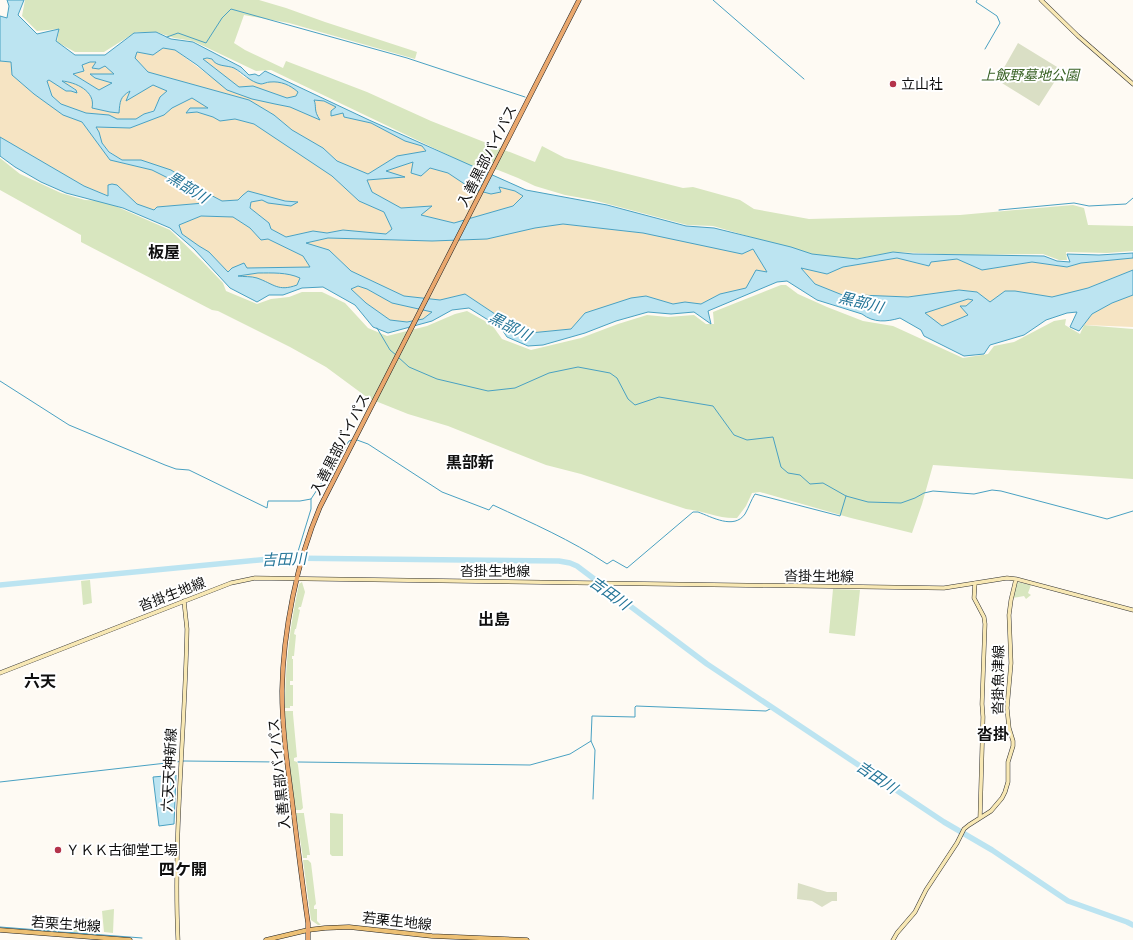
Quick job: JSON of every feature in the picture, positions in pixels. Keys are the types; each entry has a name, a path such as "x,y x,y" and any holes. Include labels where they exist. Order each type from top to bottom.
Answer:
{"highway":[{"name":"入善黒部バイパス","path":"308,940 285,749 282,690 286,641 297,579 306,546 320,507 578,1"}],"main road":[{"path":"1041,0 1078,36 1133,84"},
{"name":"沓掛生地線","path":"0,673 184,601 241,580 255,578 944,588 1007,578 1016,579"},
{"path":"1016,579 1133,610"},
{"name":"沓掛魚津線","path":"894,940 897,933 915,912 926,890 957,843 962,832 969,825 991,811 1005,792 1008,782 1008,762 1013,746 1007,708 1011,662 1009,615 1016,579"},
{"name":"沓掛魚津線","path":"975,583 974,598 984,617 985,624 982,704 984,717 980,818"},
{"name":"六天天神新線","path":"178,940 176,844 187,646 184,601"},
{"name":"若栗生地線","path":"266,940 308,930 325,928 356,928 432,936 527,940"},
{"name":"若栗生地線","path":"0,930 130,940"}],"green space":[{"path":"25,0 259,0 417,52 415,59 289,23 244,15 234,43 245,50 283,68 286,61 367,92 431,121 535,162 542,146 565,158 683,188 693,187 740,200 754,209 809,219 960,215 1073,205 1084,208 1088,225 1133,226 1133,251 1107,253 1066,252 1067,260 1059,260 1043,254 967,255 893,252 855,259 814,255 713,226 687,225 593,200 565,195 535,186 498,170 469,165 271,70 256,71 193,41 174,38 156,32 136,32 104,52 75,52 57,42 59,29 37,31 22,16"},
{"name":"上飯野墓地公園","path":"1018,43 1062,70 1039,106 997,80"},
{"path":"0,158 20,174 61,193 85,200 104,201 170,230 223,283 226,291 257,304 271,299 289,297 302,292 322,292 345,303 368,328 387,336 427,326 455,314 467,311 492,325 502,339 531,350 581,338 647,315 668,317 694,315 706,324 714,324 713,312 781,285 786,285 798,294 863,321 893,326 963,358 988,354 994,346 1014,342 1054,321 1066,319 1065,325 1080,334 1084,325 1133,329 1133,479 933,465 912,533 851,518 760,492 752,493 746,506 737,518 724,517 686,509 581,474 546,465 448,426 408,414 368,398 326,367 290,347 218,311 212,310 81,242 81,235 0,190"},
{"path":"90,580 92,603 83,605 81,581"},
{"path":"302,582 305,592 301,607 298,609 300,610 294,634 296,635 294,656 292,656 293,681 290,681 290,685 293,685 293,706 290,706 290,708 285,708 287,661 293,615 299,584"},
{"path":"1017,582 1031,585 1028,593 1031,595 1026,599 1024,596 1013,598"},
{"path":"833,589 860,590 855,636 829,633"},
{"path":"285,711 293,711 297,757 294,758 294,761 297,762 298,765 303,808 301,810 295,810 286,734"},
{"path":"296,813 304,813 310,855 307,855 307,858 303,858"},
{"path":"330,813 343,814 343,856 332,856 330,854"},
{"path":"303,860 308,860 311,863 316,904 314,909 317,909 317,921 321,925 318,925 311,920"},
{"path":"798,883 827,892 837,892 837,901 832,901 822,907 812,901 797,899"},
{"path":"114,909 113,933 104,932 102,911"},
{"path":"86,918 88,933 32,929 31,924"}],"sand":[{"path":"163,48 175,50 211,77 275,104 290,107 319,119 315,113 314,99 327,102 340,109 344,117 371,123 405,141 422,146 427,151 397,156 368,174 337,161 323,148 292,130 274,115 249,100 148,72 135,58 137,52 153,55"},
{"path":"202,58 212,59 221,65 234,68 244,77 261,84 280,82 292,87 298,92 296,96 287,98 253,86 239,87"},
{"path":"0,61 11,62 12,75 34,94 63,115 82,122 110,160 152,170 174,181 205,203 157,207 154,210 137,205 117,185 109,196 84,186 0,137"},
{"path":"90,62 96,62 92,68 105,66 115,74 91,74 95,78 112,83 99,90 72,73 84,71 82,65"},
{"path":"50,80 66,91 76,89 60,81 78,84 88,92 92,100 92,108 110,112 119,112 121,99 131,91 127,100 153,85 168,91 160,97 154,110 136,119 117,119 109,115 86,113 61,104 52,96 47,81"},
{"path":"192,98 209,108 186,113 197,112 220,121 235,119 254,124 332,176 359,201 384,212 392,229 386,234 343,230 327,233 313,231 286,237 271,229 269,223 250,208 251,202 262,200 268,203 297,202 243,195 238,200 222,201 141,160 122,160 110,152 102,143 99,132 95,127 130,128 164,115 172,108"},
{"path":"413,162 411,173 421,176 430,168 448,173 472,189 501,192 498,187 515,191 523,196 513,206 454,223 421,215 431,206 401,208 372,192 367,180 404,177 385,171"},
{"path":"201,216 233,217 250,228 261,240 268,239 303,256 310,267 247,268 228,272 209,252 182,234 179,225"},
{"path":"563,224 643,233 753,249 767,272 746,288 720,294 701,304 685,302 673,304 646,296 585,313 571,329 530,333 516,328 465,294 440,300 404,296 351,271 329,250 305,243 328,238 432,241 487,239 535,228"},
{"path":"897,258 928,266 931,262 957,259 982,270 1032,262 1067,267 1081,263 1133,258 1133,270 1088,288 1052,297 1015,291 990,302 977,292 959,290 908,297 859,295 845,296 815,284 801,267 827,274 843,267"},
{"path":"258,273 285,274 300,278 297,286 277,288 235,276"},
{"path":"358,286 367,289 392,303 432,312 423,319 407,322 390,320 366,303 351,289"},
{"path":"1133,295 1133,327 1084,325 1092,314 1112,303"},
{"path":"968,299 973,300 966,306 968,315 942,326 924,313"}],"water":[{"name":"黒部川","path":"7,0 24,0 18,15 37,34 59,29 56,41 75,55 105,55 134,33 156,32 171,39 193,42 241,67 249,75 255,74 259,76 265,71 369,120 526,190 607,205 686,226 714,228 791,247 812,254 857,259 893,252 913,254 1044,256 1057,261 1070,262 1067,254 1099,255 1133,253 1133,258 1081,263 1067,267 1032,262 982,270 957,259 931,262 929,266 897,258 843,267 827,274 801,268 815,284 845,296 859,295 908,297 959,290 977,292 990,302 1005,291 1015,291 1052,297 1088,288 1133,270 1133,295 1112,303 1092,314 1079,331 1070,327 1077,312 1067,313 1046,320 1024,335 990,345 984,354 964,356 924,336 921,330 900,318 885,321 871,319 862,314 817,300 787,281 777,282 708,311 711,324 694,312 671,314 648,312 543,345 528,346 507,337 501,328 469,308 452,310 432,321 388,333 373,327 355,305 323,287 302,288 283,295 269,295 257,302 230,288 194,249 170,228 123,208 66,193 41,182 15,167 0,156 0,137 84,186 108,196 108,185 112,184 117,185 137,204 154,210 157,207 204,203 174,181 152,170 110,160 82,122 63,115 34,94 12,75 11,62 0,61 0,16 7,18 9,6","holes":["163,48 175,50 197,65 227,90 252,99 290,107 320,120 316,111 314,100 324,101 336,107 331,111 331,116 343,113 344,117 371,123 405,141 422,146 426,151 397,156 368,174 337,161 323,148 292,130 274,115 249,100 148,72 135,58 137,52 153,55","203,59 212,59 219,65 234,68 257,83 282,83 289,85 298,92 296,96 287,98 253,86 239,87","90,62 96,62 92,68 99,69 105,66 114,74 90,74 95,78 112,83 99,90 73,74 84,71 82,65","49,80 66,91 77,93 76,90 62,81 73,83 88,92 91,97 92,108 119,113 121,100 124,95 130,91 126,101 153,85 167,91 160,97 154,111 144,114 136,119 117,119 109,115 86,113 61,104 52,96 47,81","192,98 208,108 190,108 186,113 197,112 220,121 235,119 254,124 332,176 359,201 384,212 392,229 386,234 343,230 327,233 313,231 286,237 271,229 269,223 250,208 251,202 262,200 268,203 291,206 298,202 285,201 248,191 238,200 222,201 171,170 141,160 122,160 109,152 102,143 96,127 130,128 164,115 172,108","413,162 411,173 421,176 430,168 448,173 472,189 491,194 501,192 499,187 515,191 523,196 513,206 454,223 421,215 432,206 401,208 372,192 367,180 405,177 386,171","201,216 233,217 250,228 261,240 268,239 303,256 310,267 247,268 244,263 232,268 228,272 209,252 182,234 179,225","563,224 643,233 742,254 753,249 767,272 756,270 746,288 720,294 701,304 685,302 673,304 646,296 631,298 585,313 571,329 530,333 516,328 465,294 440,300 404,296 351,271 329,250 306,243 328,238 432,241 487,239 535,228","258,273 274,273 300,278 297,285 285,288 276,286 255,277 238,276","358,286 367,289 392,303 432,312 423,319 407,322 390,320 366,303 351,289","968,299 973,300 966,306 960,306 968,315 942,326 925,313"]},
{"path":"176,775 174,824 159,826 153,777"}],"waterway":[{"path":"713,0 804,79"},
{"path":"977,0 976,2 997,16 1000,23 985,49"},
{"path":"167,37 178,33 206,43 222,18 231,9 407,58 525,97"},
{"path":"999,210 1074,203 1089,206 1126,204 1133,198"},
{"path":"377,328 390,350 396,355"},
{"path":"398,357 409,367 437,379 488,391 515,388 549,373 578,367 610,373 617,378 628,399 635,405 659,397 713,406 734,435 747,440 773,437 781,467 788,473 800,475 810,484 823,483 846,496 868,502 901,503 924,493 933,491 974,494 992,490 1001,491 1107,519 1133,511"},
{"path":"0,381 69,425 165,465 176,469 189,470 267,508 268,501 300,501 311,499 349,441 352,440"},
{"path":"357,440 368,444 442,492 489,510 493,505 537,525 607,564 613,560 627,568 693,512 698,512 723,521 735,521 740,519 745,514 755,494 840,516 846,496"},
{"path":"296,558 311,509 311,499"},
{"name":"吉田川","path":"0,585 280,558 559,561 570,563 577,566 707,664 944,822 992,850 1068,901 1133,925"},
{"path":"593,799 595,750 591,741 592,716 635,717 636,706 766,711 772,708"},
{"path":"298,762 530,765 570,754 591,741"},
{"path":"0,782 184,761 277,762"},
{"path":"0,927 142,938"}],"place":[{"name":"立山社","path":"893,84"},
{"name":"ＹＫＫ古御堂工場","path":"58,850"}],"district":[{"name":"板屋","path":"164,252"},
{"name":"黒部新","path":"470,462"},
{"name":"出島","path":"494,619"},
{"name":"六天","path":"40,681"},
{"name":"沓掛","path":"993,734"},
{"name":"四ケ開","path":"183,869"}]}
